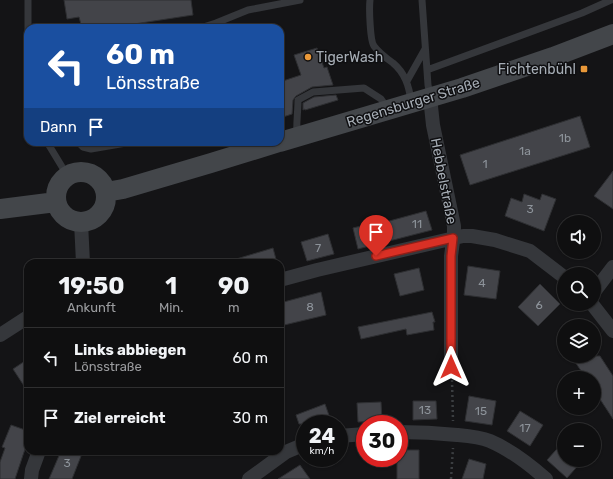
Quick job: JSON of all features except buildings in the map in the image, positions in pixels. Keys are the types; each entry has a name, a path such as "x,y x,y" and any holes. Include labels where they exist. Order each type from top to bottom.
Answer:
{"main road":[{"name":"Regensburger Straße","path":"285,140 462,88 547,59 613,34"},
{"name":"Regensburger Straße","path":"106,192 138,185 266,146"},
{"path":"84,171 98,178 103,184 106,192 106,200 101,213 95,218 81,222 72,221 65,217 59,210 55,194 62,179 67,175 84,171"},
{"path":"0,209 56,202"}],"street":[{"name":"Hebbelstraße","path":"421,100 433,125 454,226 453,238 472,236 495,240 530,250 557,271"},
{"path":"81,222 83,259"},
{"path":"284,279 453,238 451,256 451,367"},
{"path":"601,283 613,267"},
{"path":"597,311 613,331"},
{"path":"0,335 24,320"},
{"path":"408,432 471,436 489,441 512,452 546,479"},
{"path":"284,453 296,448"},
{"path":"31,479 32,470 38,455"},
{"path":"249,479 282,455"}],"lane":[{"path":"28,0 28,24"},
{"path":"219,24 248,10 300,0"},
{"path":"370,0 369,9 373,45 399,68 421,100 428,85 422,0"},
{"path":"427,70 582,13 594,3 611,0"},
{"path":"407,81 425,49"},
{"path":"285,140 296,123 298,100 313,92 364,88 380,99 389,110"},
{"path":"49,146 67,175"},
{"path":"82,146 91,149 109,146"}],"place":[{"name":"TigerWash","path":"308,57"},
{"name":"Fichtenbühl","path":"584,69"}],"route":[{"path":"376,256 453,238 451,256 451,367"}]}
